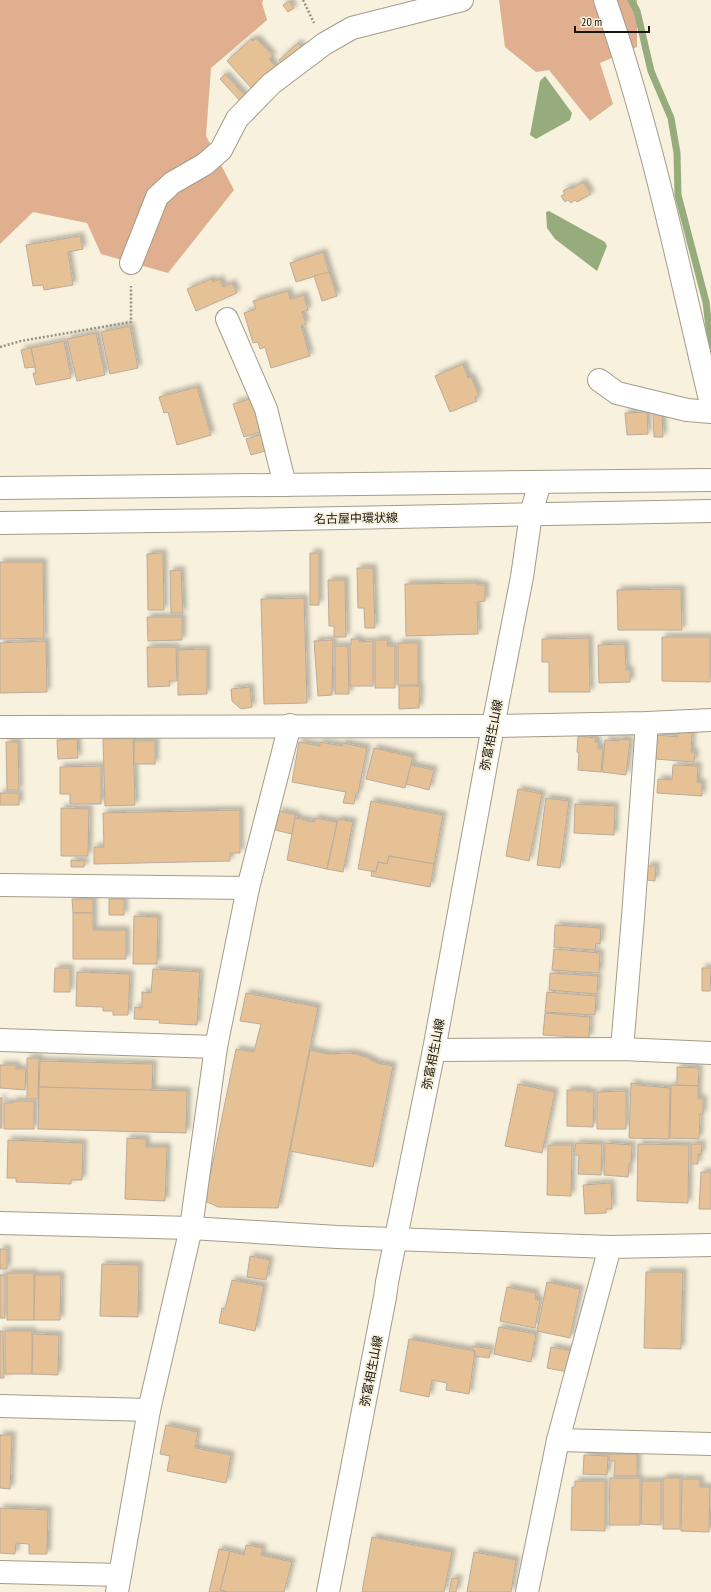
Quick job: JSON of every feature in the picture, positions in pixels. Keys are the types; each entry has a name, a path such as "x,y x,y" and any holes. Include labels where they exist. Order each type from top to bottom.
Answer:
{"street":[{"path":"131,263 157,197 172,183 206,164 222,150 237,119 271,84 324,44 352,28 462,0"},
{"path":"605,0 636,97 668,221 711,404"},
{"path":"228,319 266,409 285,484"},
{"path":"599,380 616,393 688,410 711,412"},
{"path":"0,488 711,480"},
{"name":"弥富相生山線","path":"328,1592 396,1238 434,1050 492,726 522,577 531,514 540,482"},
{"name":"名古屋中環状線","path":"0,523 711,511"},
{"path":"0,727 290,725 492,726 647,723 711,720"},
{"path":"622,1049 634,909 647,723"},
{"path":"0,1572 119,1584 148,1410 190,1228 216,1047 248,888 290,725"},
{"path":"0,885 248,888"},
{"path":"0,1040 216,1047"},
{"path":"434,1050 622,1049 711,1053"},
{"path":"0,1223 190,1228 337,1236 610,1247 711,1245"},
{"path":"527,1592 558,1440 610,1247"},
{"path":"0,1406 148,1410"},
{"path":"558,1440 711,1444"}],"path":[{"path":"0,347 21,341 131,322 131,263"}],"shaded area":[{"path":"0,0 263,0 262,3 267,20 211,68 206,136 234,190 168,273 101,254 87,223 33,212 0,244"},
{"path":"499,0 637,0 637,47 600,63 613,104 590,121 549,70 536,72 505,47"},
{"path":"545,76 572,113 570,120 536,139 530,135 540,81"},
{"path":"549,211 605,242 607,246 597,271 555,239 547,228 546,212"}],"building":[{"path":"289,1 294,8 288,12 283,5"},
{"path":"256,38 273,56 269,59 277,68 253,90 227,61 251,39 253,41"},
{"path":"298,43 305,51 285,68 279,60"},
{"path":"225,74 246,97 241,102 220,79"},
{"path":"583,182 591,194 577,202 575,200 571,203 568,200 565,202 561,196 565,194 563,191 570,187 571,189"},
{"path":"80,236 83,249 68,252 73,285 44,290 43,285 33,286 26,245"},
{"path":"323,252 329,272 296,282 290,263"},
{"path":"329,272 337,296 322,301 314,276"},
{"path":"211,279 213,282 220,279 223,287 232,283 237,293 196,311 187,289"},
{"path":"288,291 290,299 304,295 308,310 302,312 306,324 301,326 310,356 271,368 265,347 260,349 258,342 253,343 244,313 256,309 253,301"},
{"path":"130,326 138,368 110,374 101,332"},
{"path":"96,333 105,375 77,381 67,339"},
{"path":"64,341 71,378 36,385 33,373 36,373 31,348"},
{"path":"31,348 35,367 25,368 21,350"},
{"path":"463,364 468,378 471,377 479,395 475,397 477,401 450,412 435,376"},
{"path":"197,387 211,435 177,445 168,412 164,413 159,397"},
{"path":"253,398 263,431 244,437 233,404"},
{"path":"647,412 648,434 627,435 625,413"},
{"path":"653,413 662,413 663,437 654,437"},
{"path":"263,434 268,450 251,455 246,439"},
{"path":"163,553 164,610 148,610 147,554"},
{"path":"310,553 319,553 319,605 310,605"},
{"path":"0,562 43,562 44,638 0,639"},
{"path":"357,568 373,568 375,628 365,628 364,608 358,608"},
{"path":"181,570 183,613 171,613 170,571"},
{"path":"328,580 345,580 346,637 334,637 334,626 329,626"},
{"path":"477,583 477,585 485,585 485,601 477,602 478,634 406,636 405,584"},
{"path":"681,589 682,630 618,630 617,590"},
{"path":"304,598 307,703 264,704 261,599"},
{"path":"147,617 182,617 182,640 148,641"},
{"path":"662,637 710,637 710,682 662,681"},
{"path":"589,638 590,692 549,692 549,662 542,662 542,639"},
{"path":"351,639 359,639 359,642 373,641 373,686 350,686"},
{"path":"333,640 332,695 318,696 314,641"},
{"path":"375,640 388,640 387,646 395,646 395,688 375,688"},
{"path":"46,641 47,692 0,693 0,643"},
{"path":"398,643 418,643 418,685 398,685"},
{"path":"625,644 626,670 630,670 630,682 599,683 598,645"},
{"path":"335,646 348,646 349,694 335,694"},
{"path":"147,647 176,647 177,681 169,681 170,686 148,687"},
{"path":"207,649 207,694 178,695 178,650"},
{"path":"399,686 420,686 419,708 399,709"},
{"path":"250,687 252,707 241,709 232,701 231,689"},
{"path":"679,732 692,733 691,752 695,752 694,762 655,759 657,735 678,737"},
{"path":"578,736 596,738 595,742 598,742 598,748 603,749 601,772 578,770"},
{"path":"133,738 135,805 105,806 103,739"},
{"path":"77,739 78,758 58,759 57,740"},
{"path":"619,739 630,740 626,775 602,772 605,740 619,741"},
{"path":"134,741 155,741 155,764 134,764"},
{"path":"6,742 18,742 19,790 7,790"},
{"path":"299,742 320,746 320,742 342,746 343,743 367,748 358,794 356,793 354,804 343,803 346,792 292,782"},
{"path":"374,748 413,757 405,788 366,779"},
{"path":"411,765 434,770 429,790 406,784"},
{"path":"673,765 698,766 697,782 702,783 702,796 657,793 658,779 672,780"},
{"path":"101,766 101,804 70,804 70,794 60,794 60,767"},
{"path":"518,789 542,794 529,861 506,856"},
{"path":"0,793 19,793 19,805 0,805"},
{"path":"546,798 569,801 560,868 537,865"},
{"path":"371,801 443,815 434,864 389,856 387,864 378,862 376,872 358,869"},
{"path":"575,804 615,806 614,835 574,833"},
{"path":"61,808 89,809 88,856 61,856"},
{"path":"240,810 240,853 230,853 230,861 94,864 94,847 104,847 103,813"},
{"path":"279,811 296,815 292,834 275,830"},
{"path":"295,818 314,822 315,818 337,822 327,869 287,860"},
{"path":"338,819 353,822 343,872 327,869"},
{"path":"389,856 434,864 430,887 371,876 372,871 376,872 378,862 387,864"},
{"path":"71,860 85,861 84,867 71,867"},
{"path":"647,866 656,866 655,881 646,880"},
{"path":"72,899 93,899 93,913 73,913"},
{"path":"109,899 124,899 124,915 109,915"},
{"path":"73,913 93,913 93,930 126,930 126,959 73,959"},
{"path":"134,916 158,917 157,964 133,964"},
{"path":"555,925 601,928 600,944 596,943 595,950 554,947"},
{"path":"554,949 600,953 599,973 552,970"},
{"path":"55,968 70,968 70,992 54,992"},
{"path":"702,968 711,968 710,991 702,991"},
{"path":"153,969 200,972 197,1025 159,1023 160,1020 134,1019 135,1007 142,1008 142,992 151,993"},
{"path":"77,972 130,974 128,1015 113,1015 113,1011 103,1011 103,1007 76,1006"},
{"path":"550,973 598,976 597,994 549,990"},
{"path":"547,992 596,996 595,1015 545,1012"},
{"path":"246,993 318,1007 278,1208 218,1207 205,1201 236,1049 254,1052 261,1024 240,1021"},
{"path":"545,1013 590,1017 589,1038 543,1035"},
{"path":"310,1050 328,1054 356,1054 377,1063 393,1066 373,1167 290,1151"},
{"path":"27,1058 39,1058 38,1099 27,1099"},
{"path":"40,1061 153,1064 152,1091 39,1087"},
{"path":"0,1065 16,1065 16,1069 26,1069 25,1090 0,1088"},
{"path":"677,1067 699,1068 698,1086 677,1085"},
{"path":"631,1083 637,1085 670,1088 669,1139 629,1138"},
{"path":"518,1084 555,1092 542,1153 505,1146"},
{"path":"671,1085 698,1086 698,1099 703,1099 703,1114 700,1114 699,1139 670,1138"},
{"path":"39,1087 187,1091 186,1133 38,1129"},
{"path":"567,1090 587,1090 587,1092 594,1092 593,1127 567,1126"},
{"path":"626,1091 626,1129 597,1129 597,1092"},
{"path":"0,1098 2,1098 2,1128 0,1128"},
{"path":"14,1101 34,1101 34,1129 4,1129 4,1103 13,1103"},
{"path":"127,1138 146,1139 146,1147 167,1147 165,1201 125,1199"},
{"path":"8,1140 83,1143 82,1180 71,1180 71,1184 16,1182 16,1178 7,1178"},
{"path":"576,1143 602,1144 601,1175 578,1174 579,1155 574,1155"},
{"path":"605,1143 632,1145 631,1164 629,1164 628,1177 604,1175"},
{"path":"638,1144 689,1145 688,1203 637,1201"},
{"path":"691,1144 702,1144 701,1155 698,1154 698,1164 691,1164"},
{"path":"548,1145 572,1145 571,1196 547,1195"},
{"path":"701,1172 711,1172 711,1209 699,1209"},
{"path":"611,1183 612,1209 606,1209 606,1213 585,1214 583,1185"},
{"path":"0,1249 7,1249 7,1269 0,1269"},
{"path":"250,1256 270,1260 266,1280 247,1277"},
{"path":"102,1264 139,1265 138,1317 100,1316"},
{"path":"646,1272 683,1272 681,1349 644,1348"},
{"path":"7,1273 34,1273 34,1320 7,1320"},
{"path":"0,1275 5,1275 5,1318 0,1318"},
{"path":"35,1275 61,1275 60,1320 34,1320"},
{"path":"232,1280 264,1286 255,1331 219,1323 222,1308 225,1309"},
{"path":"547,1282 580,1289 570,1338 537,1331"},
{"path":"507,1287 536,1293 535,1299 540,1300 535,1328 500,1321"},
{"path":"499,1327 536,1334 531,1362 494,1354"},
{"path":"0,1331 3,1331 4,1378 0,1378"},
{"path":"5,1331 32,1331 32,1374 5,1374"},
{"path":"33,1334 59,1335 58,1375 32,1374"},
{"path":"409,1339 475,1351 469,1394 446,1390 447,1383 432,1380 429,1397 400,1391"},
{"path":"472,1346 491,1349 489,1358 475,1356 475,1351 472,1350"},
{"path":"551,1347 572,1351 568,1372 547,1368"},
{"path":"166,1425 198,1432 195,1448 231,1455 226,1483 167,1471 170,1456 160,1454"},
{"path":"0,1435 12,1435 10,1489 0,1488"},
{"path":"609,1454 637,1454 637,1476 614,1476 615,1461 609,1461"},
{"path":"584,1455 608,1456 607,1475 583,1474"},
{"path":"610,1478 640,1478 640,1525 609,1525"},
{"path":"663,1478 680,1478 680,1529 663,1529"},
{"path":"682,1479 700,1479 700,1487 710,1487 709,1532 681,1531"},
{"path":"575,1481 605,1481 605,1531 571,1530 572,1487 575,1487"},
{"path":"642,1481 661,1481 661,1525 641,1524"},
{"path":"0,1508 48,1510 47,1554 29,1554 29,1544 16,1543 15,1554 0,1553"},
{"path":"372,1537 452,1552 444,1592 362,1592"},
{"path":"246,1545 263,1548 261,1555 292,1562 284,1592 227,1592 220,1590 230,1551 244,1555"},
{"path":"219,1549 230,1551 220,1590 227,1592 209,1592"},
{"path":"474,1552 516,1560 511,1592 467,1592"},
{"path":"452,1578 459,1579 456,1592 449,1592"}],"waterway":[{"path":"631,0 637,11 651,71 671,118 677,153 678,195 706,302 711,345"}]}
